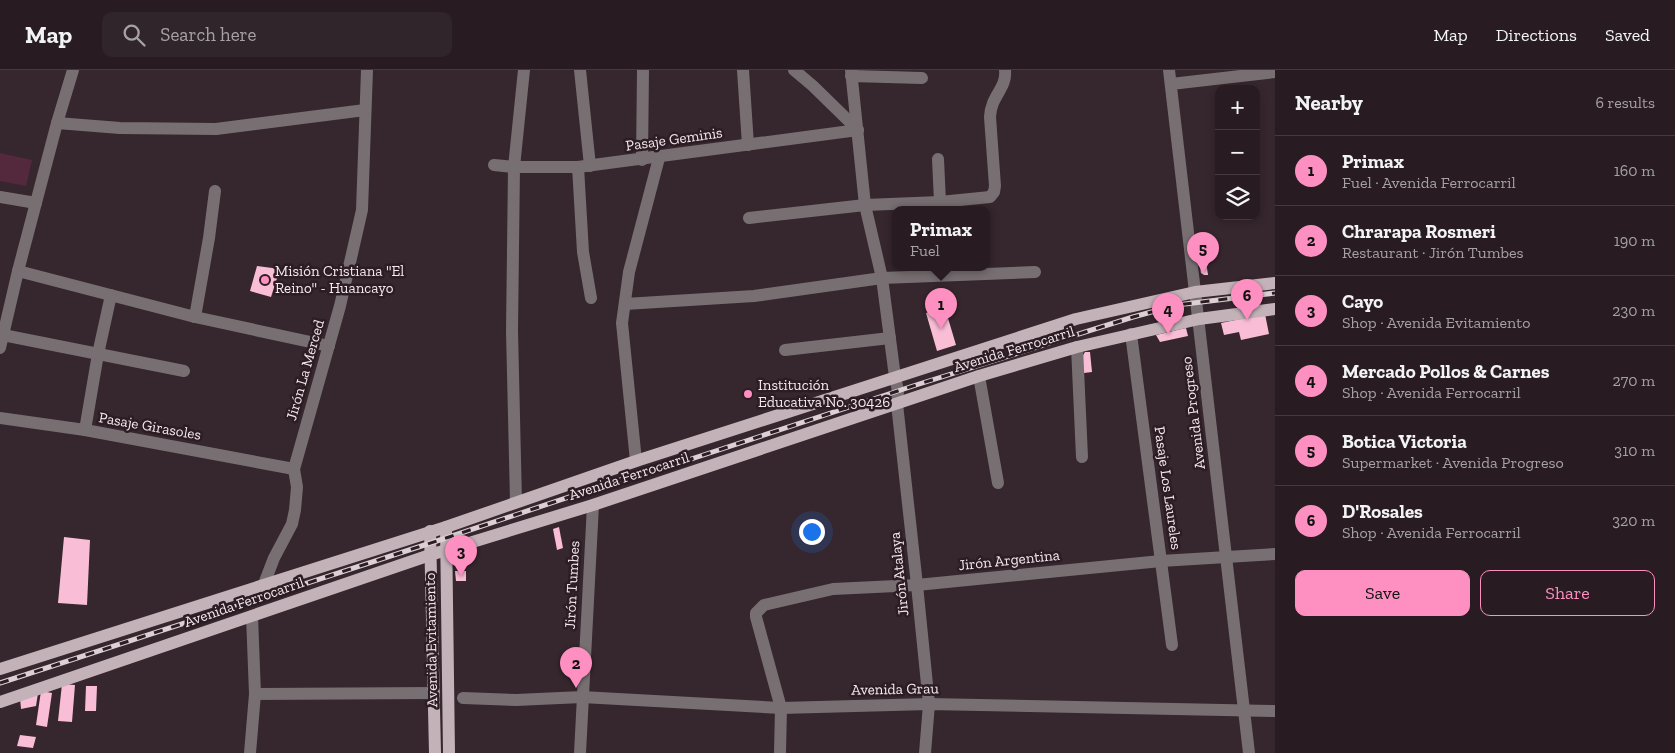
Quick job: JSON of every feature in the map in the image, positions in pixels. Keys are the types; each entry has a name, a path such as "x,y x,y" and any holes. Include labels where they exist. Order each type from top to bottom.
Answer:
{"main road":[{"name":"Avenida Ferrocarril","path":"0,669 446,527 636,461 1076,319 1195,292 1275,283"},
{"name":"Avenida Ferrocarril","path":"0,702 430,555 593,505 898,397 979,376 1077,347 1131,334 1199,319 1275,309"},
{"name":"Avenida Evitamiento","path":"446,527 449,753"},
{"name":"Avenida Evitamiento","path":"430,531 435,753"}],"street":[{"name":"Jirón La Merced","path":"264,584 274,558 292,524 296,488 294,469 340,306 362,210 367,70"},
{"path":"516,502 512,330 514,167 524,70"},
{"path":"580,70 584,167 583,252 591,298"},
{"path":"642,70 642,160"},
{"path":"743,70 748,145"},
{"path":"794,70 858,130"},
{"path":"749,218 865,205 990,198 994,192 991,106 1006,80 1005,70"},
{"name":"Avenida Progreso","path":"1169,70 1249,753"},
{"path":"0,348 69,71"},
{"path":"1171,84 1275,72"},
{"path":"851,73 922,78"},
{"name":"Jirón Atalaya","path":"851,73 865,205 882,278 898,397 918,585 928,704 925,753"},
{"path":"57,123 120,128 216,129 365,110"},
{"name":"Pasaje Geminis","path":"494,165 514,167 584,167 858,130"},
{"path":"636,461 622,323 629,272 659,158"},
{"path":"938,160 940,202"},
{"path":"195,317 210,238 215,191"},
{"path":"0,197 36,203"},
{"path":"18,271 219,323 329,346"},
{"path":"625,304 754,296 882,278 1035,272"},
{"path":"85,430 98,354 111,295"},
{"path":"3,334 184,371"},
{"name":"Pasaje Los Laureles","path":"1131,334 1172,645"},
{"path":"785,350 890,338"},
{"path":"1077,347 1082,457"},
{"path":"979,376 998,483"},
{"name":"Pasaje Girasoles","path":"0,418 85,430 294,469"},
{"name":"Jirón Tumbes","path":"580,753 593,505"},
{"name":"Jirón Argentina","path":"781,708 756,617 756,613 764,605 833,588 918,585 1161,561 1275,554"},
{"path":"252,616 255,694 250,753 258,753"},
{"path":"255,694 434,693"},
{"name":"Avenida Grau","path":"463,698 516,700 582,697 781,708 928,704 1275,711"},
{"path":"780,753 781,708"}],"shaded area":[{"path":"0,153 32,160 26,186 0,181"}],"building":[{"path":"1205,255 1208,275 1201,273 1198,256"},
{"name":"Misión Cristiana \"El Reino\" - Huancayo","path":"257,266 280,269 271,297 250,291"},
{"path":"945,308 956,345 937,351 926,313"},
{"path":"1265,314 1269,334 1241,340 1239,332 1224,335 1221,323"},
{"path":"1186,328 1188,336 1160,342 1156,335"},
{"path":"1085,352 1090,352 1092,372 1084,373 1082,357"},
{"path":"559,527 563,548 557,550 553,529"},
{"path":"64,537 90,540 87,605 58,603"},
{"path":"455,571 466,571 466,581 456,581"},
{"path":"62,684 75,685 72,722 58,721"},
{"path":"86,686 97,686 96,711 85,711"},
{"path":"41,691 52,693 47,727 36,725"},
{"path":"38,693 36,706 21,709 20,698"},
{"path":"20,735 36,737 33,748 17,746"}],"railway":[{"path":"0,683 641,473 679,463 916,385 1133,317 1177,305 1275,293"}],"place":[{"name":"Botica Victoria","path":"1203,273"},
{"name":"Misión Cristiana \"El Reino\" - Huancayo","path":"265,280"},
{"name":"D'Rosales","path":"1247,320"},
{"name":"Primax","path":"941,329"},
{"name":"Mercado Pollos & Carnes","path":"1168,334"},
{"name":"Institución Educativa No. 30426","path":"748,394"},
{"name":"Cayo","path":"461,576"},
{"name":"Chrarapa Rosmeri","path":"576,688"}]}
